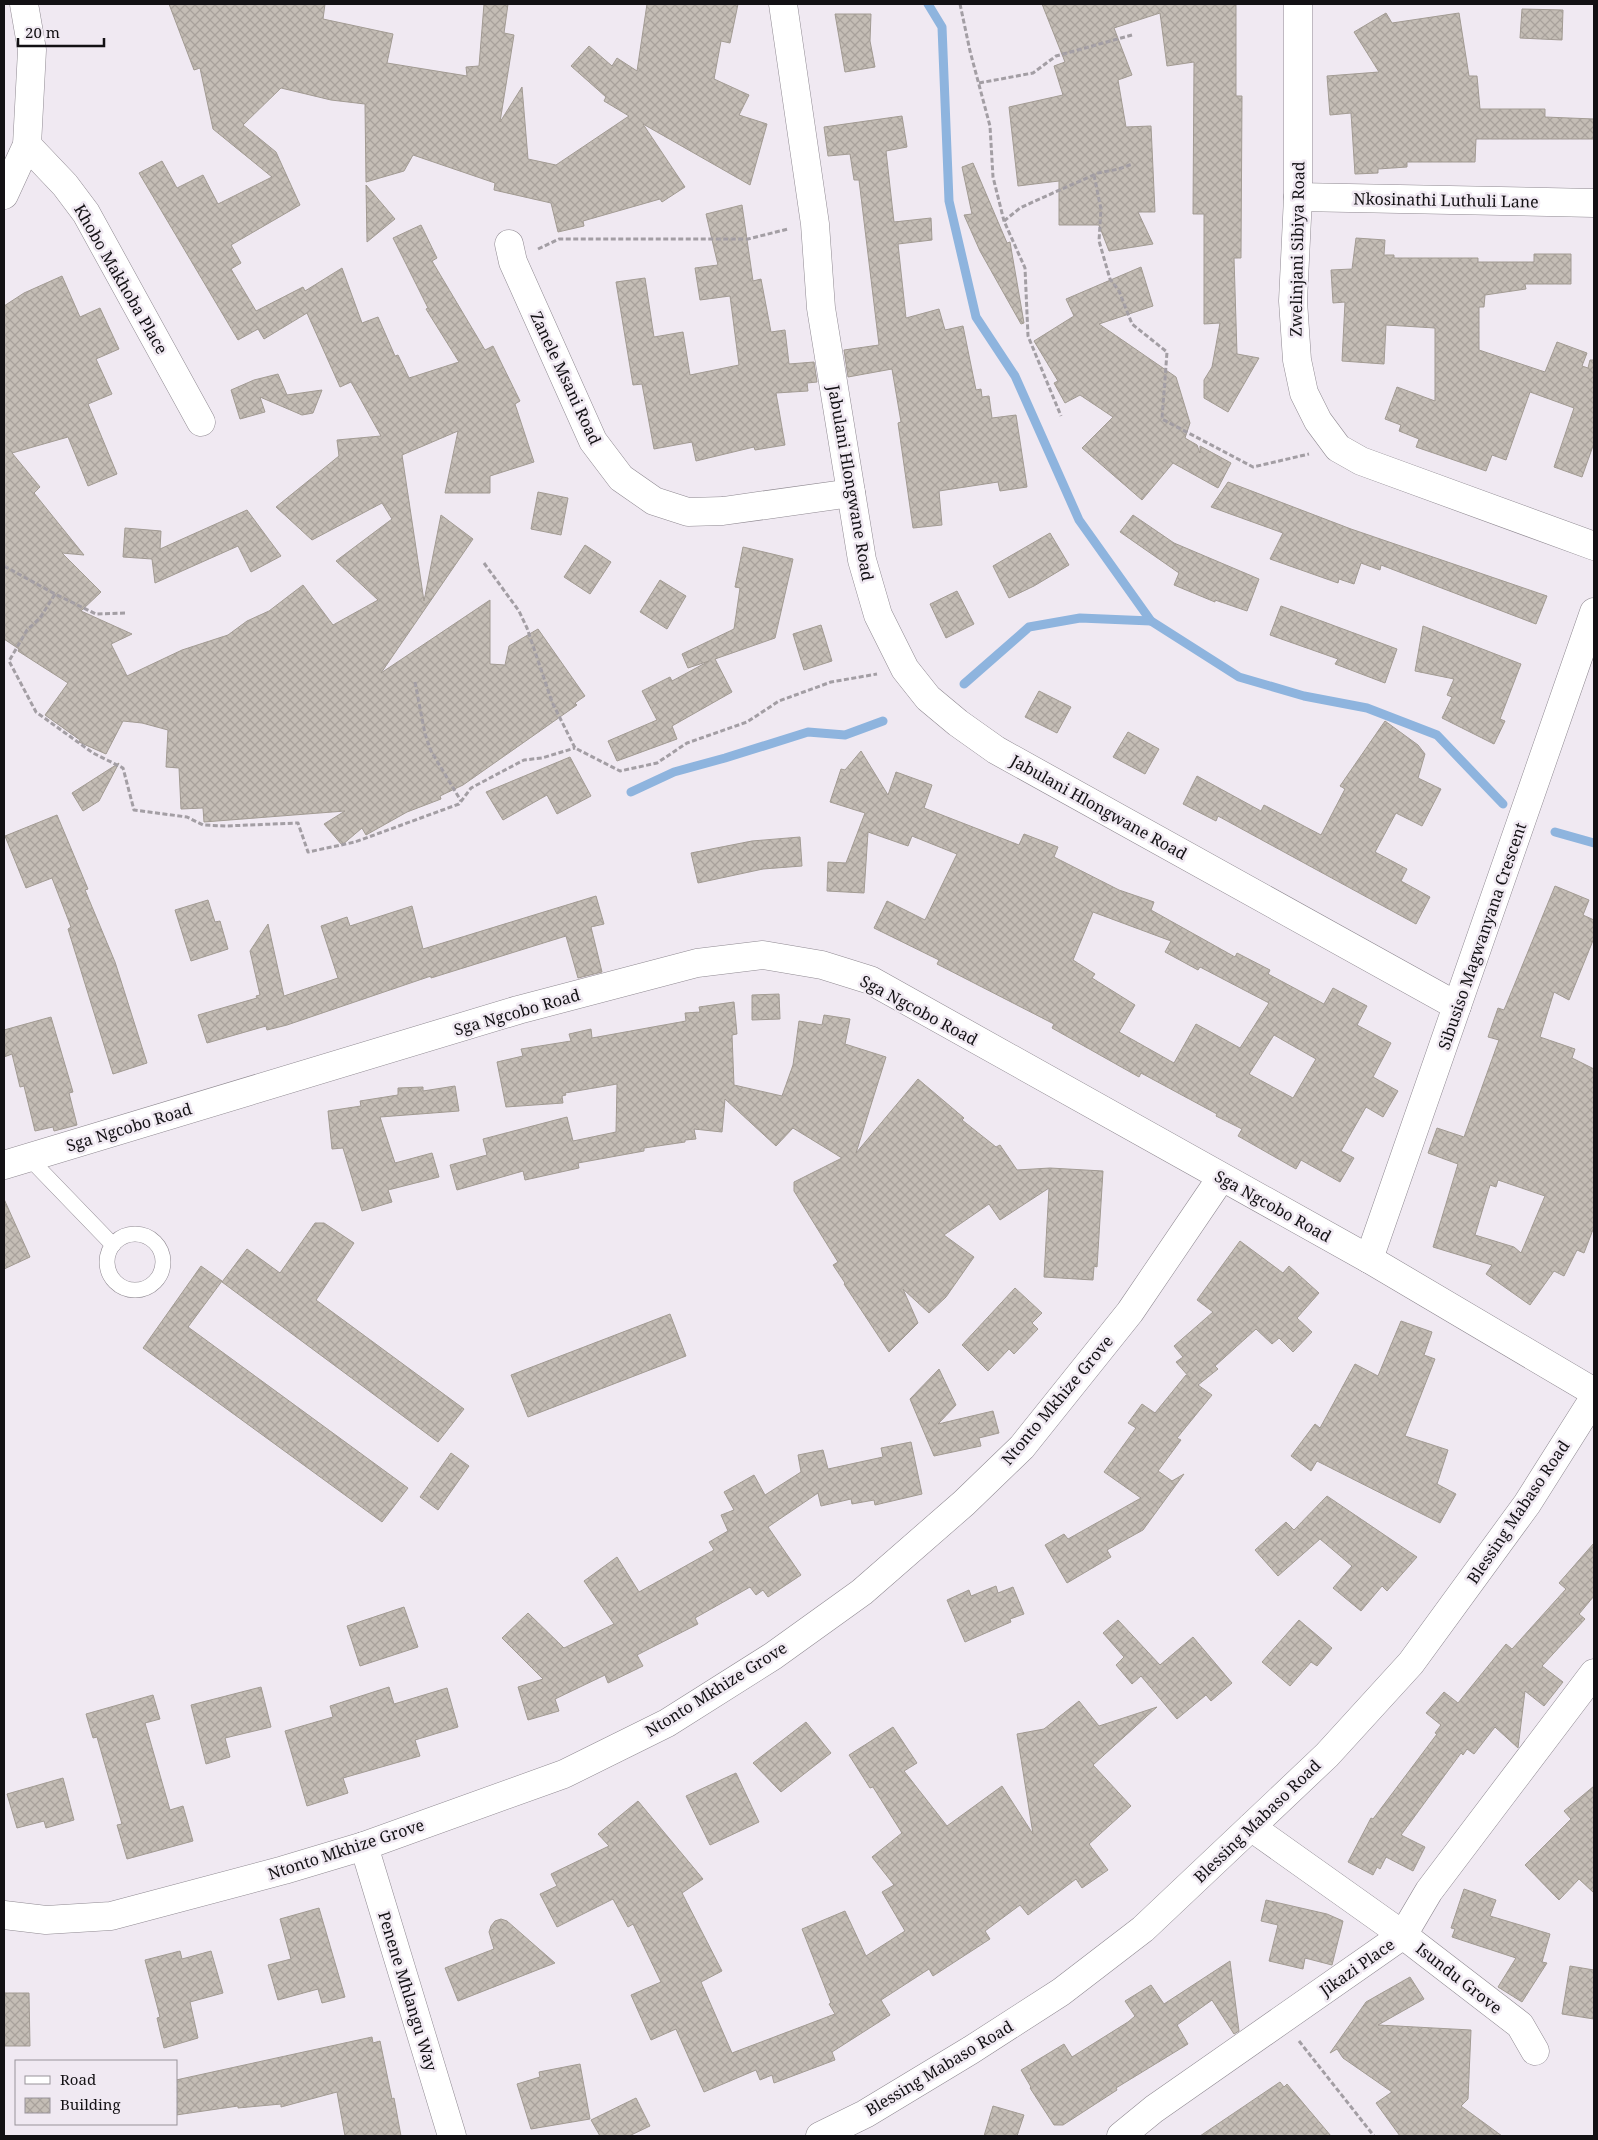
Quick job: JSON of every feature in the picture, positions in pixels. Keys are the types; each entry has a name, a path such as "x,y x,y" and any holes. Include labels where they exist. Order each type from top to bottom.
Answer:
{"street":[{"path":"4,195 27,145 32,50 24,4"},
{"name":"Jabulani Hlongwane Road","path":"783,4 816,224 821,308 862,560 878,615 905,669 928,698 958,723 996,750 1457,1006"},
{"name":"Zwelinjani Sibiya Road","path":"1298,4 1298,198 1294,301 1297,360 1304,393 1318,422 1338,448 1361,460 1394,474 1594,546"},
{"name":"Khobo Makhoba Place","path":"27,145 65,185 86,213 201,422"},
{"name":"Nkosinathi Luthuli Lane","path":"1298,198 1594,203"},
{"name":"Zanele Msani Road","path":"511,253 593,442 621,478 654,501 688,512 723,512 851,493"},
{"name":"Sibusiso Magwanyana Crescent","path":"1369,1259 1594,612"},
{"name":"Sga Ngcobo Road","path":"16,1161 518,1010 697,963 763,955 822,965 870,980 1221,1178 1369,1259 1594,1392"},
{"name":"Ntonto Mkhize Grove","path":"4,1915 46,1920 110,1916 284,1870 364,1846 564,1774 667,1723 773,1656 862,1592 964,1502 1022,1447 1130,1312 1221,1178"},
{"name":"Blessing Mabaso Road","path":"820,2136 865,2114 955,2060 1061,1992 1143,1929 1327,1755 1411,1663 1527,1504 1594,1398"},
{"name":"Jikazi Place","path":"1121,2136 1154,2109 1403,1935 1429,1891 1594,1673"},
{"name":"Isundu Grove","path":"1251,1827 1403,1935 1520,2025 1535,2051"},
{"name":"Penene Mhlangu Way","path":"364,1846 452,2136"}],"lane":[{"path":"16,1161 113,1245"}],"path":[{"path":"960,4 990,126 993,177 1004,221 1025,268 1028,336 1061,416"},
{"path":"978,83 1033,73 1056,56 1132,34"},
{"path":"1004,221 1020,208 1094,175 1132,164"},
{"path":"1094,175 1101,209 1099,241 1110,280 1119,291 1132,324 1167,352 1162,419 1253,467 1338,448"},
{"path":"511,253 559,239 748,239 816,224"},
{"path":"484,563 519,611 527,628 552,702 575,748 620,771 656,763 687,743 747,722 779,701 814,688 831,682 905,669"},
{"path":"4,566 96,614 125,612"},
{"path":"55,594 40,618 27,630 9,661 36,712 93,753 122,768 134,810 187,817 203,825 298,823 308,852 355,842 459,804 471,788 524,760 542,758 575,748"},
{"path":"416,682 425,734 431,751 461,801"},
{"path":"1282,2020 1374,2136"}],"building":[{"path":"169,4 325,4 323,19 393,34 387,63 467,76 466,67 479,66 484,4 508,4 504,33 514,35 500,122 522,87 528,159 556,165 629,116 604,101 606,97 571,66 589,46 612,66 617,58 637,71 647,4 738,4 730,43 721,41 714,79 749,95 739,115 767,124 750,185 643,124 685,187 662,202 660,199 583,221 584,226 558,232 551,203 494,190 495,183 413,155 404,171 366,182 365,104 331,100 281,88 243,125 276,152 300,205 231,245 241,263 231,269 256,311 303,287 305,291 342,268 362,323 378,317 395,356 398,355 409,378 459,362 426,309 428,308 393,238 421,225 437,258 432,261 485,350 493,346 520,401 515,404 534,462 490,476 490,493 445,493 458,431 402,455 424,601 441,515 473,539 381,673 490,600 490,664 505,665 509,646 538,629 585,696 575,703 577,705 463,785 440,796 441,799 407,812 366,835 362,828 342,845 324,824 345,811 204,822 203,808 181,809 179,768 166,767 168,730 142,723 123,721 106,754 79,742 80,740 45,715 68,683 18,651 19,649 4,639 4,306 24,293 62,276 80,317 100,308 119,349 96,359 112,394 88,404 117,474 88,486 68,437 12,453 40,487 34,493 84,555 62,553 101,592 81,611 132,634 111,644 127,676 182,650 228,635 247,621 269,611 303,585 333,625 378,600 336,561 392,519 382,503 312,540 276,507 339,456 337,440 381,436 351,382 340,387 307,313 264,339 258,329 238,340 139,173 162,161 177,188 203,175 218,204 272,177 213,129 200,68 194,70"},
{"path":"1042,4 1236,4 1236,96 1242,96 1241,258 1234,258 1237,354 1259,358 1228,412 1204,398 1204,380 1212,367 1220,323 1204,324 1204,214 1193,214 1194,62 1167,66 1160,13 1114,28 1132,75 1118,80 1126,127 1151,126 1155,212 1138,212 1153,244 1109,251 1099,225 1059,225 1059,181 1018,186 1009,107 1063,95 1054,66 1065,62"},
{"path":"1522,9 1563,10 1562,40 1520,38"},
{"path":"1386,13 1392,23 1459,13 1469,76 1477,76 1480,109 1545,109 1545,117 1594,119 1594,139 1476,139 1475,162 1407,162 1407,167 1378,169 1378,173 1355,174 1351,113 1330,115 1327,76 1379,72 1354,32"},
{"path":"835,14 871,14 870,41 875,67 845,72"},
{"path":"902,116 907,147 886,151 894,222 931,218 932,240 898,244 906,318 939,309 945,330 963,326 976,390 981,389 982,397 989,396 992,418 1016,415 1027,487 1000,491 998,482 939,491 942,525 913,528 898,423 901,422 892,369 848,377 844,350 879,345 859,180 854,180 850,154 828,156 824,127"},
{"path":"973,163 1007,243 1010,242 1024,323 1021,324 980,251 964,215 972,214 962,167"},
{"path":"366,185 395,219 367,242"},
{"path":"742,205 753,281 761,279 771,332 785,330 789,364 814,362 817,382 807,383 808,391 776,393 785,445 755,450 754,447 696,461 692,442 654,449 642,384 633,385 616,282 645,278 654,337 683,332 690,375 739,365 730,296 700,300 695,268 718,265 706,214"},
{"path":"1356,238 1385,240 1384,255 1394,255 1394,258 1478,258 1478,262 1534,262 1534,254 1571,254 1571,284 1525,284 1526,289 1485,295 1484,307 1479,307 1479,350 1545,372 1557,342 1587,353 1582,366 1588,368 1590,360 1594,360 1594,443 1582,477 1554,467 1574,408 1530,392 1506,460 1492,455 1486,471 1416,447 1419,439 1399,431 1401,425 1385,419 1397,387 1435,401 1435,328 1386,325 1384,364 1342,361 1345,302 1333,303 1331,270 1352,269"},
{"path":"1141,267 1153,306 1099,324 1176,377 1190,423 1185,438 1197,445 1200,453 1200,446 1231,463 1218,488 1173,463 1142,500 1082,448 1113,417 1080,395 1065,403 1054,383 1058,381 1034,341 1074,316 1066,299"},
{"path":"278,374 287,395 322,390 313,413 302,415 260,397 265,412 240,419 231,390 254,380"},
{"path":"1228,482 1351,529 1547,596 1536,624 1381,565 1380,570 1361,563 1354,584 1339,579 1338,583 1270,559 1283,533 1211,507"},
{"path":"538,492 568,498 561,535 531,529"},
{"path":"247,510 281,556 251,572 238,546 155,583 152,559 123,557 125,528 161,531 160,549"},
{"path":"1133,515 1174,543 1259,579 1247,611 1215,600 1215,602 1174,585 1179,573 1120,532"},
{"path":"1050,533 1069,565 1034,586 1009,598 993,566"},
{"path":"585,545 611,562 590,594 564,577"},
{"path":"743,547 793,559 775,638 715,659 732,692 672,726 677,739 617,761 608,741 657,720 642,691 670,677 672,681 709,661 688,668 682,654 734,629 740,588 735,587"},
{"path":"660,580 686,596 667,629 640,612"},
{"path":"957,591 974,624 946,638 930,604"},
{"path":"1281,606 1397,649 1385,683 1335,664 1338,659 1270,635"},
{"path":"821,625 832,661 804,670 793,634"},
{"path":"1423,626 1521,664 1500,719 1505,721 1494,744 1442,718 1452,697 1447,695 1454,679 1415,671"},
{"path":"1039,691 1071,707 1057,733 1025,717"},
{"path":"1385,721 1418,745 1425,754 1418,778 1441,789 1422,826 1396,813 1375,852 1407,869 1401,881 1430,897 1416,924 1218,816 1216,821 1183,804 1197,776 1261,811 1264,805 1321,835 1345,789 1340,786"},
{"path":"1128,732 1159,749 1145,774 1113,757"},
{"path":"861,751 888,795 896,772 932,785 924,808 1019,845 1024,834 1058,847 1054,857 1119,890 1154,902 1151,910 1235,957 1237,953 1270,970 1268,974 1324,1004 1333,988 1367,1006 1357,1025 1391,1043 1373,1077 1398,1091 1383,1117 1366,1107 1341,1151 1354,1158 1340,1182 1301,1160 1296,1169 1238,1136 1242,1129 1216,1116 1217,1114 1141,1073 1139,1077 1052,1028 1054,1024 937,964 939,960 874,928 887,901 925,920 957,854 912,836 908,846 868,832 864,893 827,891 828,862 846,863 865,813 830,802 841,769 845,770","holes":["1093,912 1171,941 1165,952 1198,970 1200,967 1269,1003 1240,1048 1196,1024 1174,1063 1119,1032 1135,1005 1092,978 1095,974 1073,960","1274,1035 1316,1059 1293,1098 1249,1074"]},
{"path":"570,757 591,796 557,814 547,795 503,820 486,792"},
{"path":"119,763 99,801 83,811 72,793"},
{"path":"57,815 88,889 85,890 115,962 147,1063 113,1074 68,929 71,927 52,878 26,888 5,836"},
{"path":"800,837 802,866 763,869 698,883 691,853 752,841"},
{"path":"1555,886 1589,900 1583,915 1594,920 1594,938 1569,1000 1554,992 1540,1037 1575,1049 1572,1058 1594,1069 1594,1227 1584,1253 1577,1250 1564,1276 1554,1271 1530,1305 1486,1274 1492,1265 1433,1247 1458,1164 1428,1153 1437,1128 1464,1137 1499,1040 1488,1037 1498,1008 1504,1010","holes":["1498,1180 1545,1196 1521,1253 1514,1247 1475,1235 1490,1185 1496,1187"]},
{"path":"596,896 604,924 591,927 602,972 578,978 566,936 431,978 431,976 287,1025 267,1030 266,1026 207,1043 198,1015 257,998 256,996 260,995 250,951 268,924 284,996 338,978 321,926 347,917 350,926 412,906 423,949"},
{"path":"208,900 215,922 220,921 228,949 191,961 175,910"},
{"path":"779,994 780,1019 752,1020 752,995"},
{"path":"734,1002 737,1034 732,1035 734,1085 782,1096 793,1065 799,1021 822,1025 824,1015 850,1019 845,1044 886,1057 856,1153 918,1079 964,1118 962,1120 996,1147 1000,1145 1017,1170 1050,1168 1103,1171 1097,1267 1094,1266 1093,1280 1044,1277 1049,1188 1000,1220 989,1204 944,1235 974,1257 946,1297 929,1313 903,1289 918,1323 889,1352 844,1284 833,1265 838,1262 794,1191 794,1182 842,1158 793,1128 776,1146 725,1099 722,1132 694,1129 696,1139 685,1140 685,1142 644,1148 644,1151 578,1163 579,1168 525,1180 523,1171 457,1190 450,1165 487,1155 483,1139 567,1117 573,1141 616,1132 617,1084 565,1093 566,1095 562,1096 563,1103 506,1107 497,1062 523,1056 521,1049 571,1041 569,1034 591,1029 592,1038 686,1021 685,1013 700,1012 699,1007"},
{"path":"51,1017 73,1092 69,1093 77,1125 54,1131 53,1127 35,1131 24,1086 20,1087 12,1054 4,1057 4,1030"},
{"path":"455,1086 459,1111 380,1117 395,1163 432,1153 439,1177 388,1190 392,1202 362,1211 343,1148 332,1149 328,1111 361,1106 360,1101 398,1095 398,1088 423,1087 423,1091"},
{"path":"4,1199 30,1257 4,1269"},
{"path":"315,1223 324,1223 354,1243 316,1300 464,1409 438,1442 222,1282 247,1249 280,1273"},
{"path":"1240,1241 1283,1273 1289,1266 1319,1293 1297,1318 1312,1332 1293,1352 1279,1338 1272,1344 1256,1329 1215,1366 1218,1369 1198,1385 1212,1395 1177,1438 1181,1440 1158,1471 1172,1481 1184,1474 1143,1530 1107,1550 1111,1557 1067,1583 1045,1545 1064,1534 1068,1539 1141,1498 1104,1472 1136,1428 1128,1423 1142,1404 1155,1413 1186,1375 1190,1378 1176,1362 1183,1357 1174,1346 1213,1312 1197,1300"},
{"path":"201,1266 222,1281 188,1327 408,1488 382,1522 143,1348"},
{"path":"1015,1288 1042,1313 1032,1323 1038,1329 1014,1354 1009,1349 988,1371 962,1345"},
{"path":"670,1314 686,1356 528,1417 511,1375"},
{"path":"1401,1321 1432,1332 1424,1355 1435,1359 1405,1436 1448,1450 1437,1484 1456,1494 1440,1523 1317,1461 1311,1471 1291,1456 1315,1424 1320,1428 1355,1364 1378,1376"},
{"path":"939,1369 956,1405 938,1424 993,1411 999,1433 979,1438 981,1446 934,1456 910,1399"},
{"path":"911,1442 922,1494 875,1505 874,1500 852,1504 851,1499 821,1506 818,1493 768,1527 801,1575 768,1597 763,1590 756,1595 750,1587 695,1618 698,1624 637,1655 643,1666 608,1683 605,1675 555,1699 559,1711 528,1720 518,1687 543,1679 502,1638 528,1613 564,1648 614,1624 584,1581 617,1557 639,1592 714,1550 709,1542 728,1531 721,1515 734,1510 724,1492 754,1475 765,1495 801,1472 798,1455 823,1450 828,1469 883,1457 881,1448"},
{"path":"451,1453 469,1466 438,1510 420,1497"},
{"path":"1327,1496 1417,1557 1387,1591 1382,1586 1361,1611 1333,1588 1352,1566 1320,1539 1278,1576 1255,1550 1286,1522 1294,1530"},
{"path":"1594,1543 1594,1596 1579,1614 1585,1619 1542,1666 1563,1682 1544,1706 1525,1691 1518,1748 1495,1727 1474,1754 1467,1749 1463,1755 1461,1753 1401,1835 1425,1847 1413,1871 1386,1857 1380,1869 1377,1867 1373,1875 1348,1862 1371,1818 1373,1819 1437,1734 1435,1733 1441,1725 1426,1713 1444,1692 1458,1703 1506,1644 1512,1649 1566,1589 1559,1583"},
{"path":"996,1586 998,1593 1013,1587 1024,1614 1010,1619 1011,1622 965,1642 947,1600 969,1590 971,1596"},
{"path":"404,1607 418,1647 360,1666 347,1626"},
{"path":"1118,1620 1160,1665 1193,1637 1232,1683 1211,1701 1206,1695 1177,1719 1141,1676 1132,1684 1116,1665 1124,1657 1103,1633"},
{"path":"1299,1620 1332,1648 1317,1666 1311,1662 1290,1686 1262,1662"},
{"path":"261,1687 271,1727 225,1738 230,1757 206,1764 191,1705"},
{"path":"389,1687 394,1704 447,1688 458,1727 415,1740 420,1756 343,1778 348,1793 307,1806 285,1731 333,1717 330,1706"},
{"path":"153,1695 160,1719 145,1723 170,1810 183,1806 193,1841 127,1859 117,1825 122,1824 97,1737 93,1738 86,1714"},
{"path":"1079,1701 1099,1726 1157,1707 1093,1765 1131,1806 1089,1844 1108,1870 1082,1888 1076,1879 1028,1915 1020,1905 985,1931 990,1939 933,1976 929,1969 881,2000 890,2015 832,2052 835,2060 774,2083 772,2075 760,2080 756,2070 704,2092 676,2029 651,2040 631,1995 661,1982 633,1924 628,1927 613,1899 557,1927 540,1894 557,1886 551,1874 609,1846 598,1834 638,1801 703,1879 682,1893 722,1971 701,1982 732,2053 835,2014 829,2004 831,2003 802,1929 845,1911 866,1956 905,1931 882,1892 894,1885 872,1857 902,1833 873,1787 870,1788 849,1755 893,1727 917,1763 904,1771 947,1826 1002,1786 1033,1834 1017,1734 1044,1729"},
{"path":"806,1722 831,1753 781,1792 753,1763"},
{"path":"736,1773 759,1822 710,1845 686,1796"},
{"path":"63,1778 74,1820 46,1828 44,1821 17,1828 7,1794"},
{"path":"1594,1786 1594,1893 1579,1879 1559,1900 1525,1865 1571,1819 1564,1811"},
{"path":"1464,1889 1496,1900 1490,1916 1550,1934 1542,1962 1547,1963 1522,2002 1498,1987 1516,1958 1452,1937 1455,1929 1451,1928"},
{"path":"1266,1900 1327,1914 1343,1921 1332,1965 1305,1958 1303,1969 1269,1961 1278,1925 1261,1921"},
{"path":"319,1908 345,1997 322,2003 318,1989 278,2000 268,1965 291,1959 280,1919"},
{"path":"501,1919 507,1921 555,1963 458,2001 445,1968 494,1949 489,1932 495,1921"},
{"path":"180,1951 182,1959 211,1951 223,1993 190,2002 198,2038 164,2048 157,2018 160,2017 145,1960"},
{"path":"1230,1961 1239,2031 1234,2034 1212,2000 1177,2025 1188,2044 1116,2088 1117,2090 1063,2125 1054,2125 1030,2088 1021,2070 1064,2044 1072,2057 1128,2022 1135,2016 1125,2001 1151,1985 1164,2004"},
{"path":"1570,1966 1594,1970 1594,2019 1562,2014"},
{"path":"1410,1977 1424,1999 1378,2025 1471,2030 1468,2099 1461,2106 1502,2136 1400,2136 1376,2103 1392,2092 1343,2058 1337,2049 1330,2053 1366,2002"},
{"path":"4,1993 29,1993 30,2046 4,2046"},
{"path":"372,2037 373,2043 380,2041 401,2136 345,2136 337,2092 281,2107 281,2104 238,2108 238,2106 178,2115 178,2080"},
{"path":"580,2064 590,2119 531,2129 517,2084 540,2077 539,2072"},
{"path":"1280,2082 1284,2087 1287,2084 1331,2136 1200,2136"},
{"path":"636,2098 650,2126 629,2136 600,2136 591,2120"},
{"path":"993,2106 1024,2115 1017,2136 984,2136"}],"waterway":[{"path":"928,4 942,27 949,201 976,317 1015,376 1079,520 1151,621 1239,677 1304,696 1367,708 1437,735 1503,804"},
{"path":"964,684 1029,627 1080,618 1151,621"},
{"path":"631,792 674,772 808,732 845,735 883,721"},
{"path":"1555,832 1594,843"}]}
